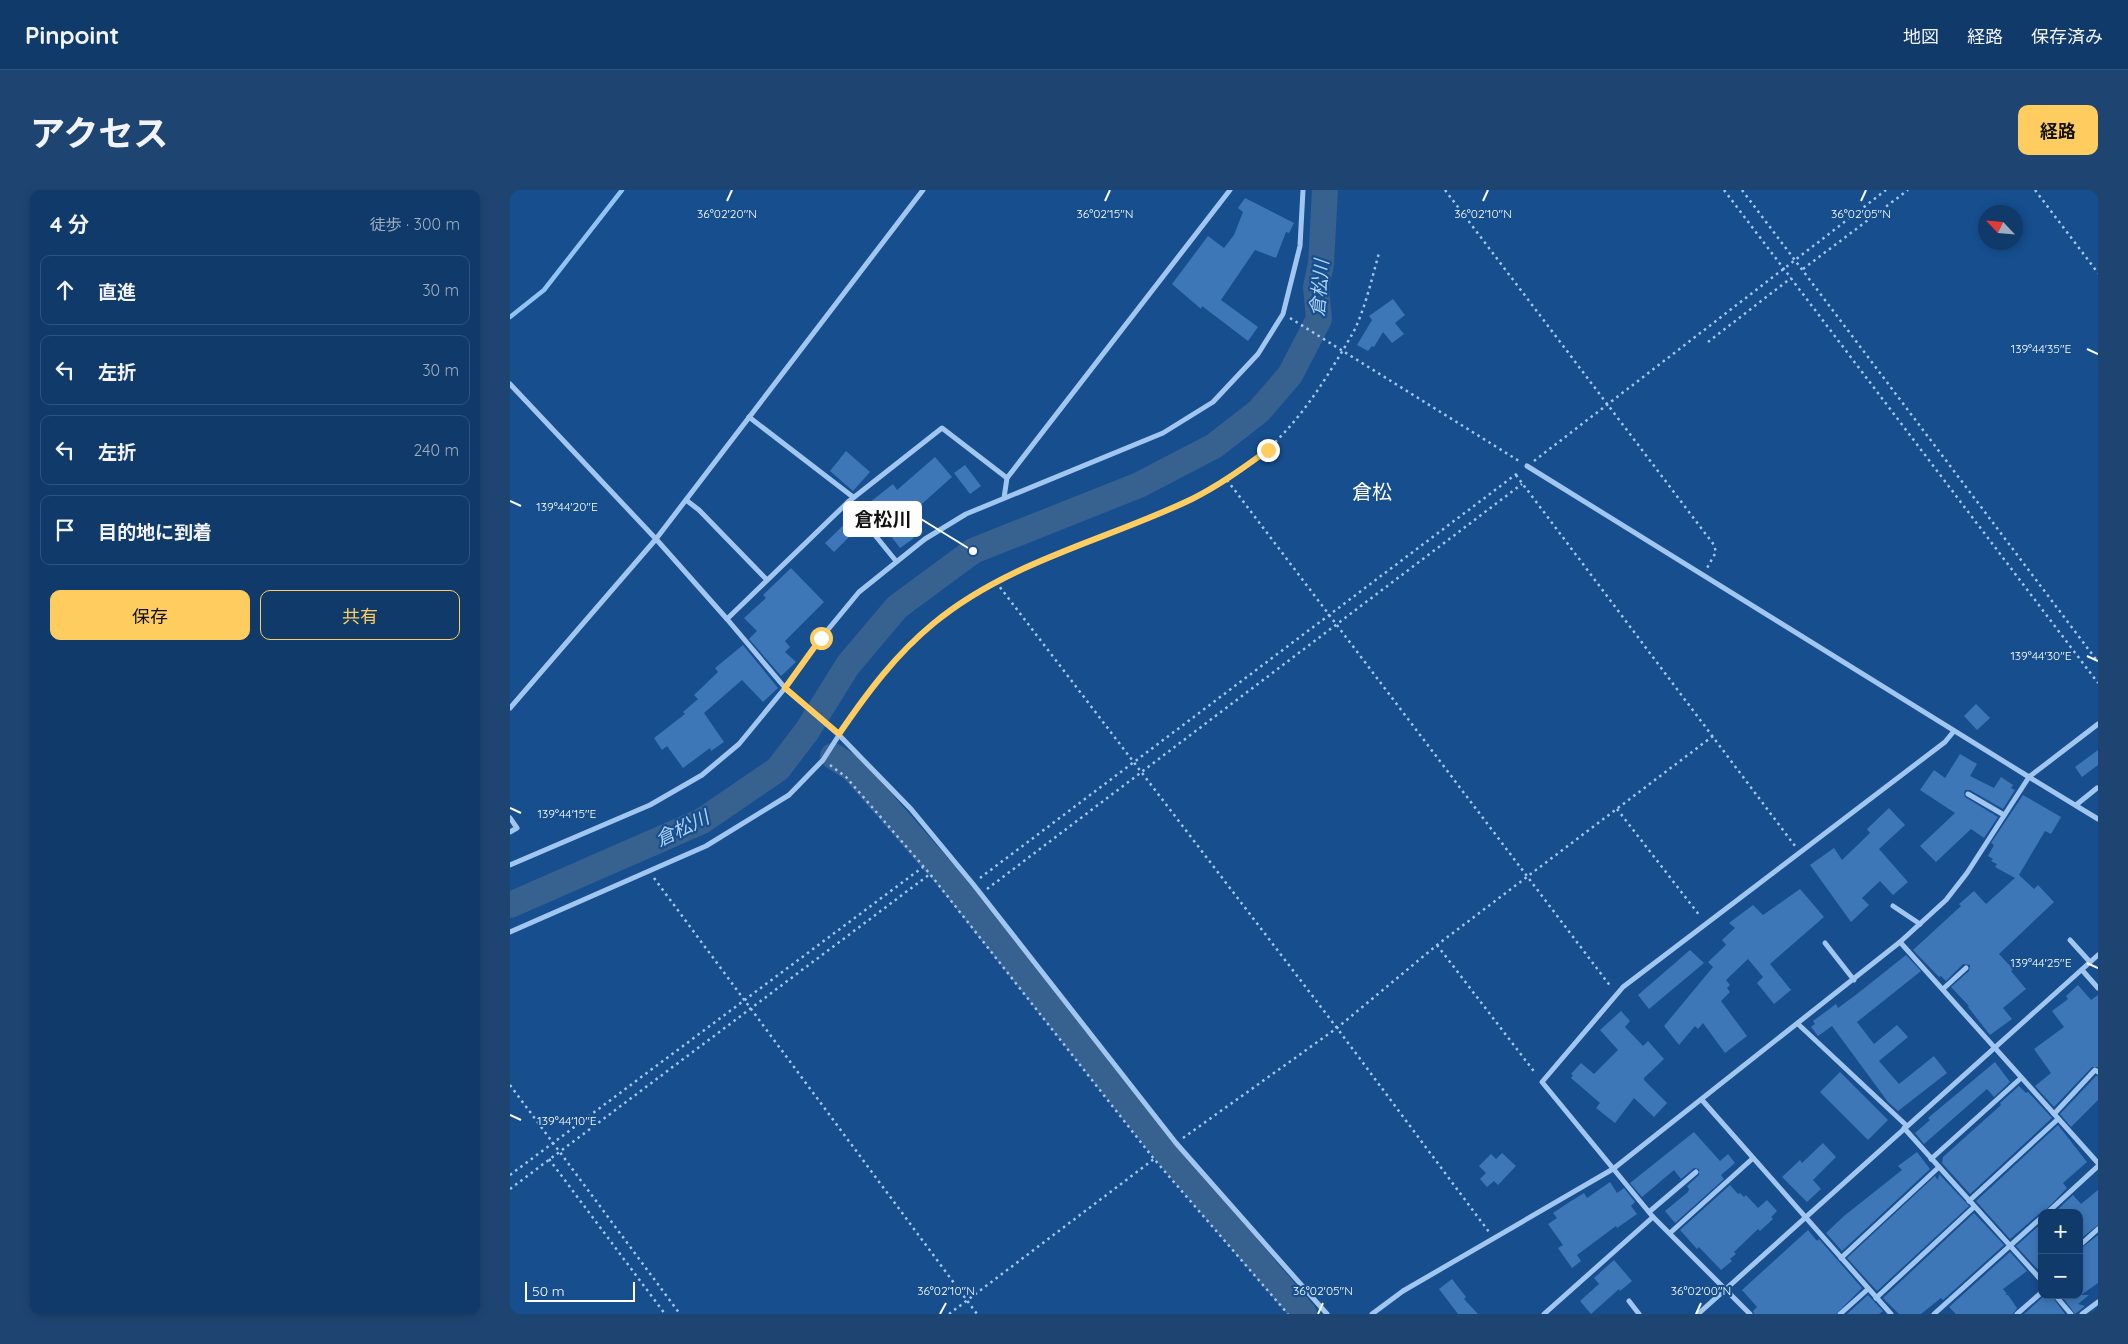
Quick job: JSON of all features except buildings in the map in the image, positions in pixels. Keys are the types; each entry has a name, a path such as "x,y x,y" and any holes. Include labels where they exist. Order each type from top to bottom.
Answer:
{"street":[{"path":"510,708 656,539 923,190"},
{"path":"1004,498 1006,478 1230,190"},
{"path":"510,865 650,805 702,775 739,744 786,688 821,638 859,592 925,539 966,514 1162,433 1212,402 1258,354 1283,314 1300,246 1303,190"},
{"path":"510,384 656,539 727,618 786,688 839,734 912,809 1176,1143 1327,1314"},
{"path":"749,417 853,497"},
{"path":"727,618 853,497 942,428 1006,478"},
{"path":"1528,466 1954,731 2098,818"},
{"path":"686,500 699,510 767,580"},
{"path":"848,502 896,561"},
{"path":"1372,1314 1403,1291 1612,1169 1854,980 1900,942 1946,900 1968,873 2029,776 2098,724"},
{"path":"1750,1314 1651,1214 1542,1082 1623,987 1945,742 1954,731"},
{"path":"510,932 706,846 789,794 823,760 839,734"},
{"path":"2076,805 2097,788"},
{"path":"1968,794 2004,815"},
{"path":"510,818 517,828 510,832"},
{"path":"1893,906 1920,924"},
{"path":"2070,940 2090,962"},
{"path":"1900,942 2098,1164 2051,1209"},
{"path":"1826,943 1854,980"},
{"path":"1702,1313 1804,1217 2098,955"},
{"path":"1943,989 1966,968"},
{"path":"2082,970 2098,988"},
{"path":"1798,1024 1905,1127 1931,1159 2038,1277"},
{"path":"1969,1201 2056,1117 2095,1070 2098,1072"},
{"path":"1931,1159 2021,1078"},
{"path":"1702,1100 1752,1159 1891,1314"},
{"path":"1670,1233 1752,1159"},
{"path":"1841,1258 1939,1167"},
{"path":"1544,1314 1696,1172"},
{"path":"1876,1298 1974,1207"},
{"path":"1934,1314 2038,1222"},
{"path":"2083,1242 2098,1229"},
{"path":"1840,1314 1868,1289"},
{"path":"2018,1314 2038,1296"},
{"path":"2059,1299 2072,1314"},
{"path":"1629,1301 1640,1314"},
{"path":"2082,1314 2098,1302"}],"path":[{"path":"1445,190 1714,545 1716,552 1703,575"},
{"path":"1724,190 2098,683"},
{"path":"1742,190 2098,662"},
{"path":"973,884 1528,466 1886,190"},
{"path":"1803,270 1908,190"},
{"path":"2035,190 2098,273"},
{"path":"839,734 863,699 898,656 935,622 969,598 1021,569 1191,499 1227,480 1268,450 1290,429 1312,402 1355,328 1379,253"},
{"path":"1708,342 1791,278"},
{"path":"1284,314 1528,466"},
{"path":"1516,475 1801,853"},
{"path":"1227,480 1616,994"},
{"path":"981,894 1522,484"},
{"path":"996,582 1337,1028 1493,1237"},
{"path":"1176,1143 1337,1028 1437,945 1713,736"},
{"path":"823,760 846,777 930,874 1154,1160 1288,1314"},
{"path":"1617,809 1706,924"},
{"path":"510,1175 923,867"},
{"path":"649,871 977,1314"},
{"path":"510,1189 930,874"},
{"path":"1437,945 1542,1082"},
{"path":"510,1085 680,1314"},
{"path":"549,1159 665,1314"},
{"path":"948,1314 1154,1160"}],"waterway":[{"path":"510,317 544,290 622,190"},
{"name":"倉松川","path":"510,905 702,821 778,769 807,731 848,665 897,607 973,551 1139,485 1214,446 1259,411 1290,375 1319,319 1316,287 1321,264 1325,190"},
{"path":"833,756 853,769 949,879 1163,1149 1304,1314"}],"place":[{"name":"倉松川","path":"973,551"}],"district":[{"name":"倉松","path":"1372,491"}],"route":[{"path":"821,638 785,688 839,734 863,699 898,656 935,622 969,598 1021,569 1191,499 1224,482 1268,450"}]}
